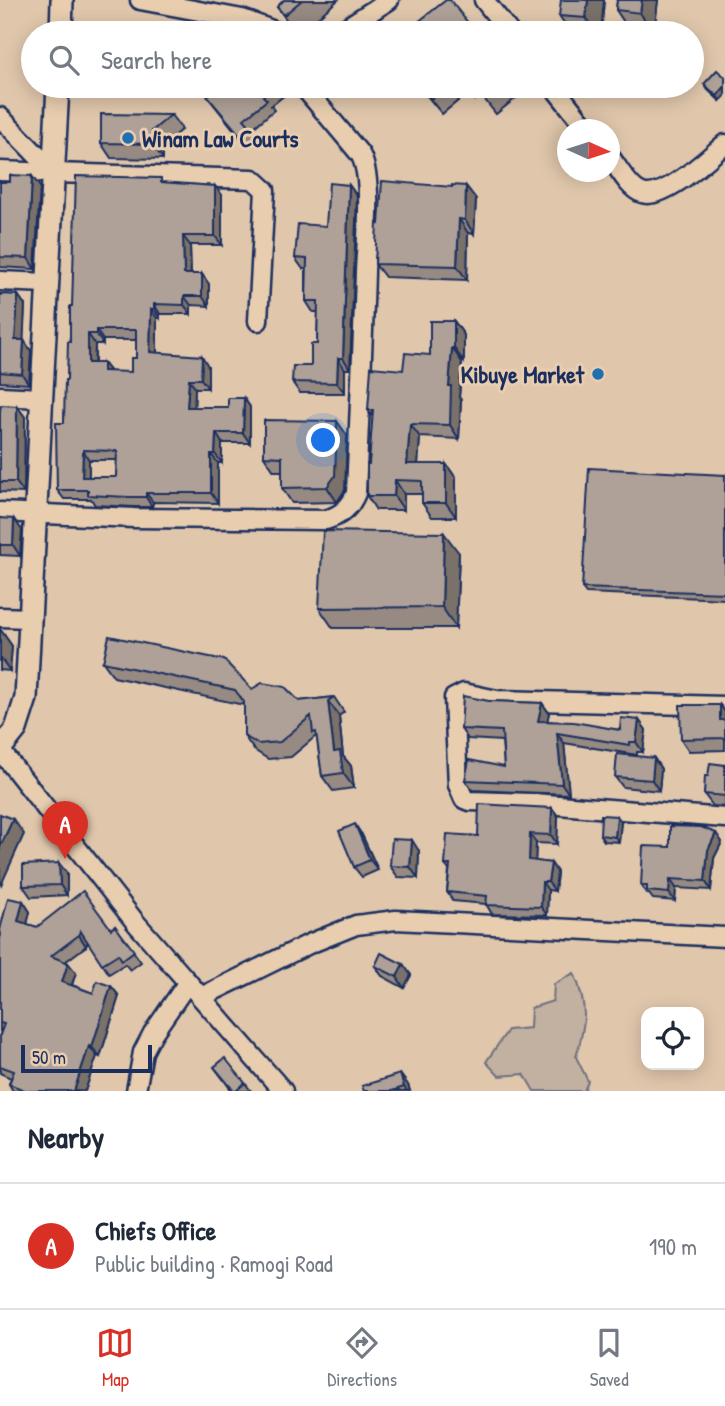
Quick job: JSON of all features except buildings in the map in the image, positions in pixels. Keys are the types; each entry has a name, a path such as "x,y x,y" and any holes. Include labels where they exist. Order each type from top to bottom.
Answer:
{"street":[{"path":"61,21 62,0"},
{"path":"140,0 247,21"},
{"path":"357,21 389,0"},
{"path":"484,0 501,21"},
{"path":"57,98 26,698 16,729 0,749 136,923 283,1091"},
{"path":"0,512 134,518 326,520 349,507 356,494 368,208 365,167 360,154 313,98"},
{"path":"562,98 579,119"},
{"path":"0,117 54,173"},
{"path":"620,170 634,188 642,193 653,194 675,183 725,144"},
{"path":"0,171 253,179 265,190 258,321"},
{"path":"0,281 47,283"},
{"path":"0,396 41,398"},
{"path":"0,617 30,618"},
{"path":"725,706 497,700 464,693 454,698 458,789 464,799 725,818"},
{"path":"201,997 309,944 356,925 396,920 725,937"},
{"path":"136,1091 144,1052 153,1033 188,982"}],"shaded area":[{"path":"574,973 582,995 584,1015 576,1057 588,1081 584,1091 534,1091 524,1074 499,1076 486,1062 508,1030 530,1028 531,1008 553,1001 554,984"}],"place":[{"name":"Winam Law Courts","path":"128,138"},
{"name":"Kibuye Market","path":"598,374"},
{"name":"Chiefs Office","path":"65,859"}]}
